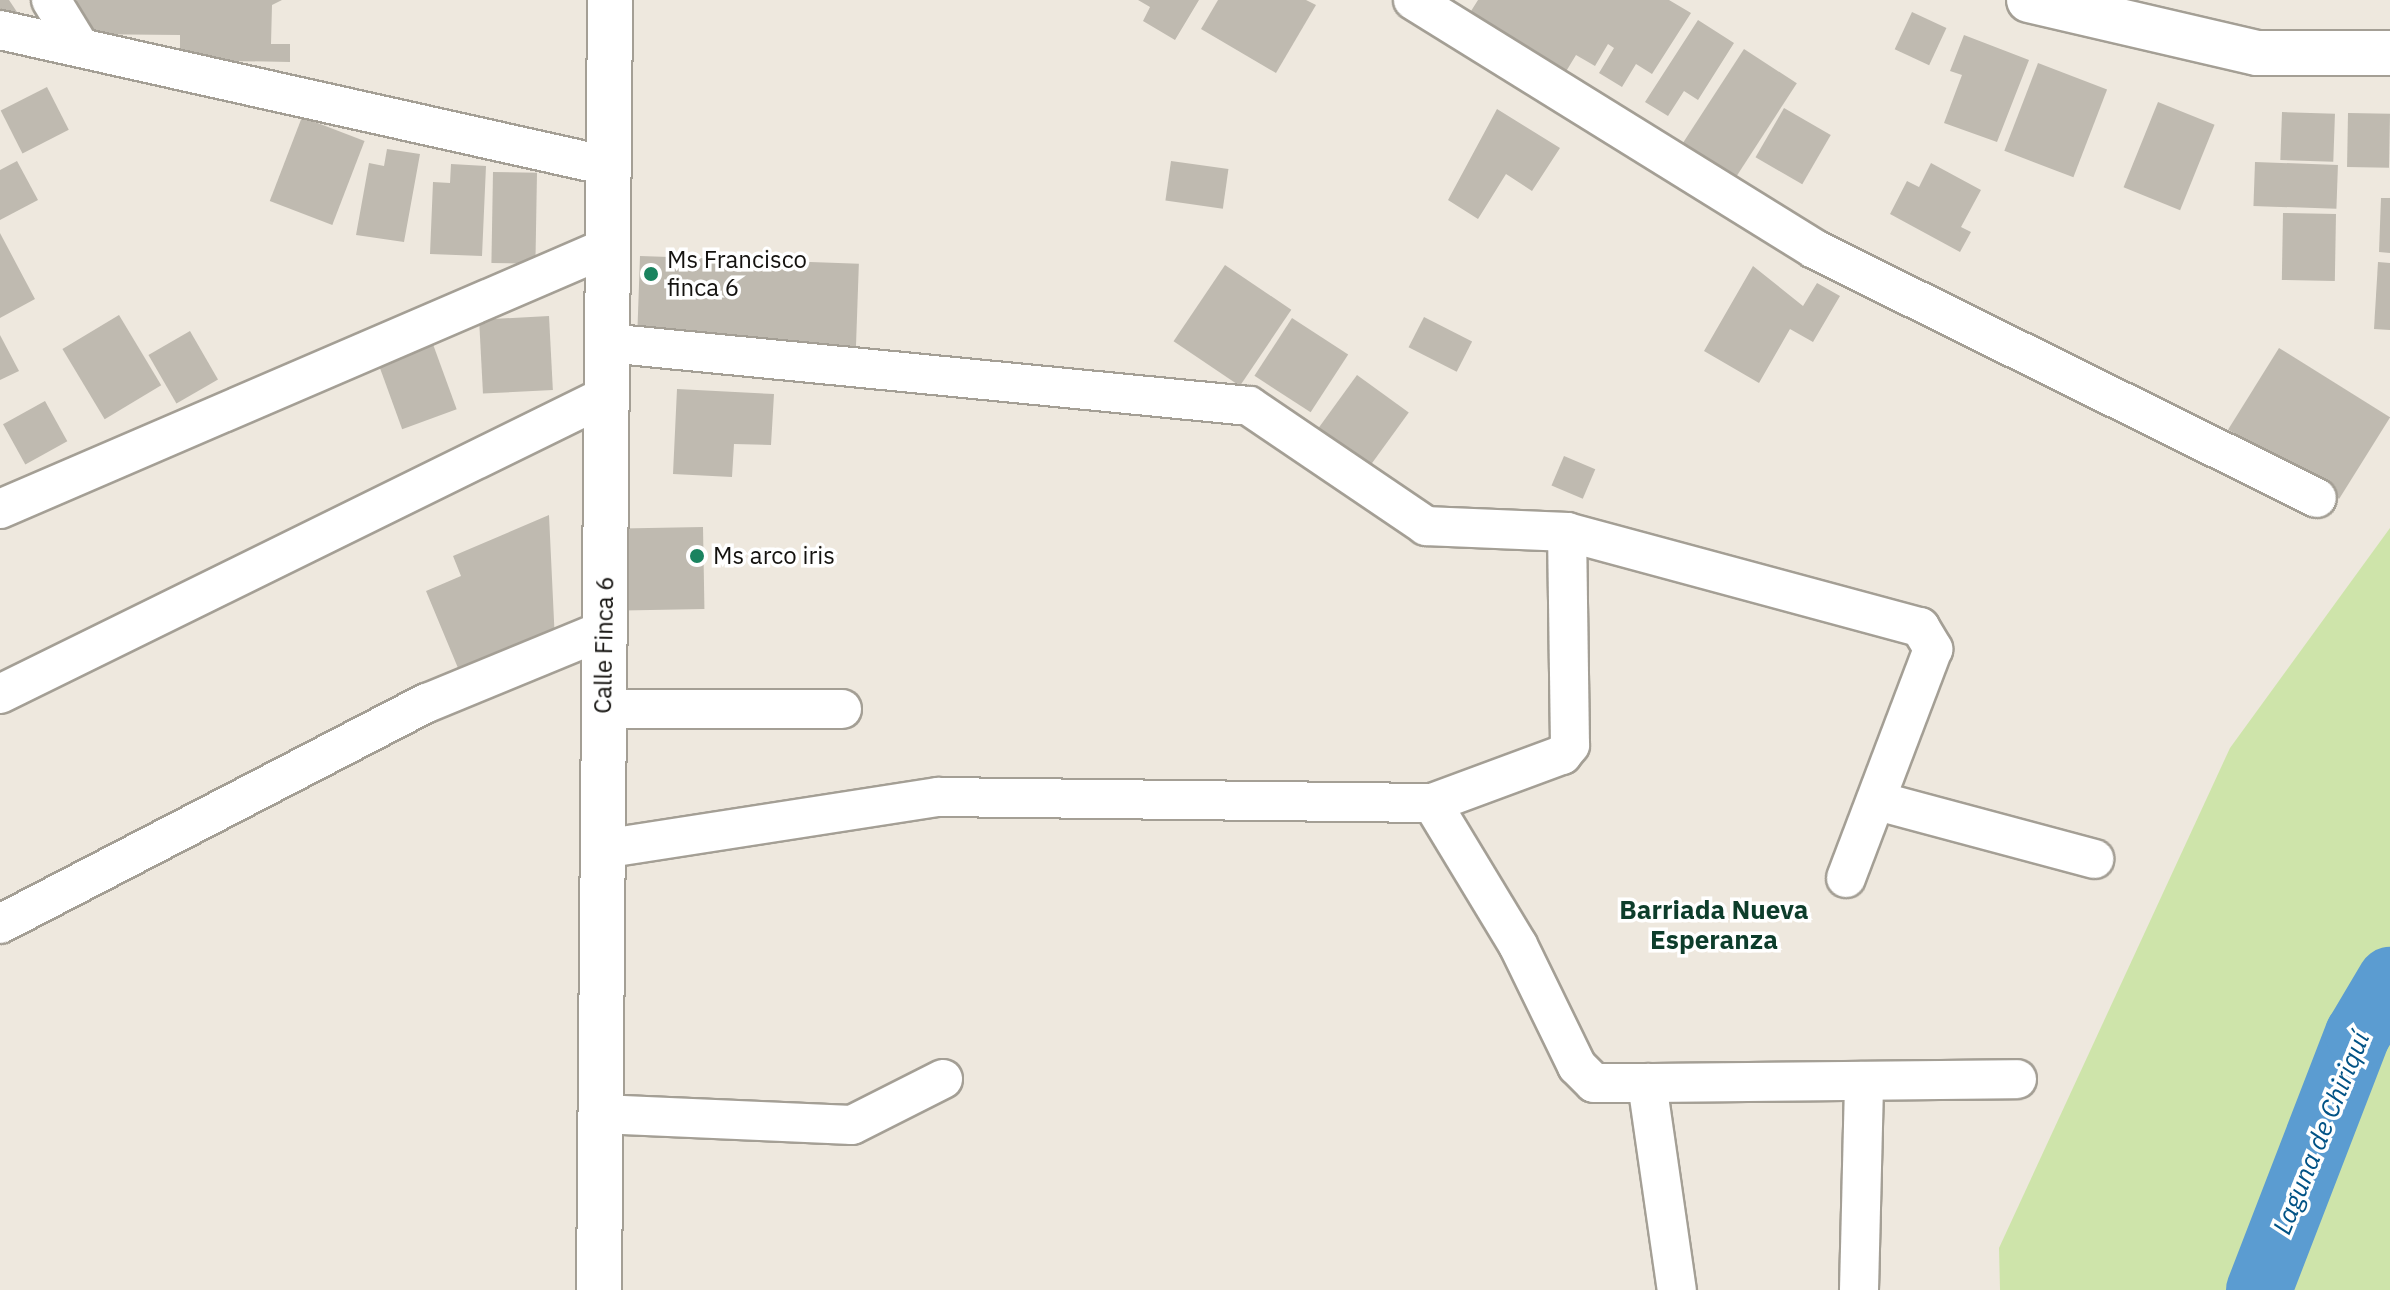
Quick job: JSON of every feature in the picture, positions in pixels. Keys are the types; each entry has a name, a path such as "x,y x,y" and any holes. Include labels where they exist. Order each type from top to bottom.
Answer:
{"street":[{"path":"51,0 78,44"},
{"name":"Calle Finca 6","path":"599,1290 610,0"},
{"path":"1413,0 1814,249 2317,498"},
{"path":"2029,0 2257,53 2390,53"},
{"path":"0,30 78,44 608,166"},
{"path":"0,509 608,247"},
{"path":"607,343 1249,406 1426,526 1567,532 1920,627 1933,649 1878,801 1846,878"},
{"path":"0,694 606,396"},
{"path":"602,849 938,797 1432,803 1562,755 1570,745 1567,532"},
{"path":"0,924 427,703 604,630"},
{"path":"603,709 842,709"},
{"path":"1878,801 2094,859"},
{"path":"1432,803 1518,945 1577,1066 1594,1083 2017,1079"},
{"path":"600,1114 852,1125 943,1079"},
{"path":"1859,1290 1864,1081"},
{"path":"1647,1083 1677,1290"}],"green space":[{"path":"2390,528 2390,1290 2000,1290 1999,1248 2230,748"}],"building":[{"path":"0,0 9,0 29,30 0,24"},
{"path":"77,0 282,0 272,5 271,44 290,44 290,62 180,60 180,35 77,34"},
{"path":"1138,0 1199,0 1175,40 1143,21 1150,7"},
{"path":"1218,0 1306,0 1316,5 1276,73 1201,29"},
{"path":"1478,0 1669,0 1691,13 1652,74 1636,64 1622,87 1599,73 1614,48 1608,44 1595,66 1576,55 1562,78 1466,19"},
{"path":"1912,12 1946,28 1929,65 1895,49"},
{"path":"1698,20 1734,43 1698,100 1684,91 1668,116 1645,102"},
{"path":"1964,35 2029,60 1997,142 1944,123 1962,75 1950,71"},
{"path":"1744,49 1797,83 1735,179 1682,145"},
{"path":"2038,63 2107,90 2073,177 2004,151"},
{"path":"47,87 69,130 22,153 1,111"},
{"path":"2158,102 2215,125 2180,210 2124,187"},
{"path":"1784,108 1831,135 1802,184 1756,157"},
{"path":"1497,109 1560,148 1532,191 1506,174 1478,219 1448,200"},
{"path":"2282,112 2335,114 2333,162 2280,160"},
{"path":"2348,113 2390,114 2389,168 2347,167"},
{"path":"302,117 365,141 332,225 270,201"},
{"path":"387,149 420,154 404,242 356,235 369,163 384,166"},
{"path":"17,161 38,200 0,220 0,170"},
{"path":"1171,161 1228,169 1223,209 1165,201"},
{"path":"2255,162 2338,165 2336,209 2253,206"},
{"path":"1931,163 1981,190 1961,227 1971,232 1960,252 1890,214 1907,181 1919,187"},
{"path":"451,164 486,166 482,256 430,254 433,182 450,183"},
{"path":"493,172 537,173 535,264 491,263"},
{"path":"2381,198 2390,198 2390,253 2379,252"},
{"path":"2283,213 2336,214 2335,281 2282,280"},
{"path":"0,233 35,299 0,318"},
{"path":"640,256 859,264 856,353 637,345"},
{"path":"2378,262 2390,263 2390,330 2374,329"},
{"path":"1225,265 1291,310 1240,386 1174,341"},
{"path":"1753,266 1803,306 1817,283 1840,296 1813,342 1790,329 1759,383 1704,351"},
{"path":"119,315 161,385 105,419 62,349"},
{"path":"549,316 553,390 483,394 479,320"},
{"path":"1424,317 1472,342 1457,372 1409,347"},
{"path":"1292,318 1348,354 1311,412 1254,376"},
{"path":"190,331 218,379 176,403 148,355"},
{"path":"0,335 19,371 0,380"},
{"path":"430,336 457,409 402,429 375,356"},
{"path":"2279,348 2390,417 2339,499 2228,429"},
{"path":"1357,375 1409,413 1367,470 1315,432"},
{"path":"677,389 774,394 771,445 734,444 732,477 673,474"},
{"path":"45,401 67,441 25,465 3,424"},
{"path":"1564,456 1595,469 1583,499 1551,485"},
{"path":"549,515 555,642 463,680 426,591 461,576 453,556"},
{"path":"703,527 704,609 623,610 622,528"}],"waterway":[{"name":"Laguna de Chiriquí","path":"2259,1290 2358,1034 2390,980"}],"place":[{"name":"Ms Francisco finca 6","path":"651,274"},
{"name":"Ms arco iris","path":"697,556"}],"district":[{"name":"Barriada Nueva Esperanza","path":"1714,925"}]}
